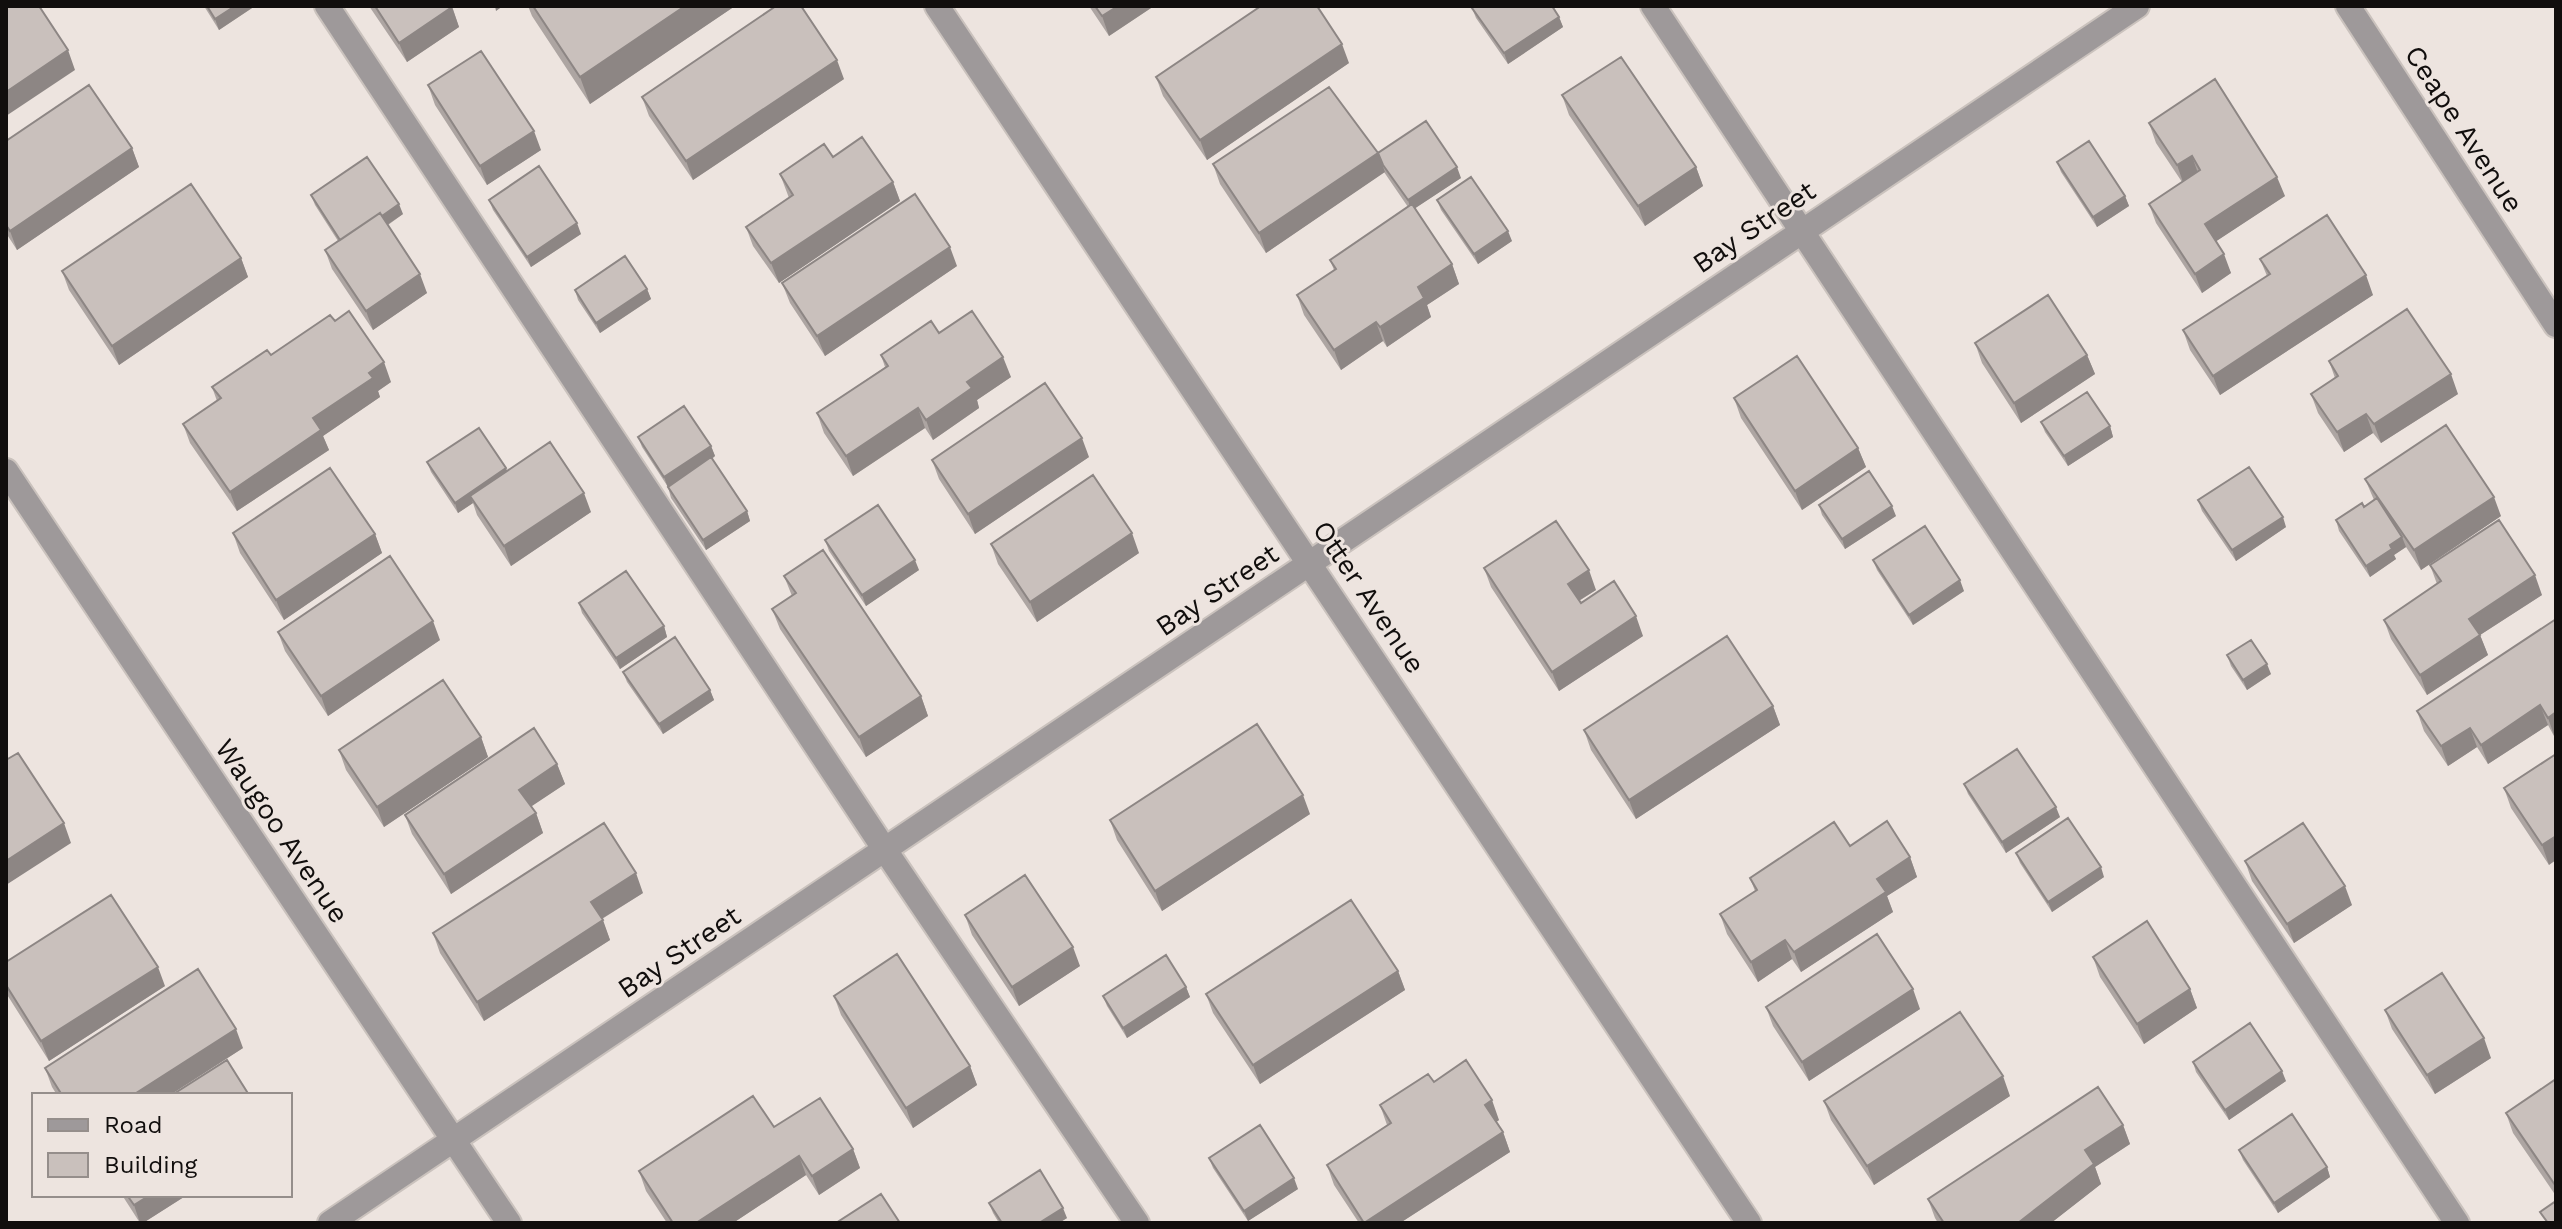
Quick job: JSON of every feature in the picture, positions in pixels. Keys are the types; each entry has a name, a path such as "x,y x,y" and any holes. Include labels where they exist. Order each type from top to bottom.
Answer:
{"street":[{"path":"327,6 885,850 1137,1223"},
{"name":"Otter Avenue","path":"937,6 1749,1223"},
{"path":"1653,6 2457,1223"},
{"name":"Bay Street","path":"330,1223 2137,6"},
{"name":"Ceape Avenue","path":"2348,6 2556,325"},
{"name":"Waugoo Avenue","path":"6,471 509,1223"}],"building":[{"path":"6,6 39,6 68,50 6,92"},
{"path":"207,6 235,6 215,19"},
{"path":"375,6 452,6 452,7 399,43"},
{"path":"533,6 685,6 580,77"},
{"path":"776,6 801,6 837,60 686,161 642,97"},
{"path":"1095,6 1118,6 1102,16"},
{"path":"1261,6 1317,6 1342,44 1200,140 1156,77"},
{"path":"1552,6 1559,17 1504,53 1472,8"},
{"path":"481,51 534,131 480,166 428,85"},
{"path":"1621,57 1696,167 1638,206 1562,95"},
{"path":"2215,79 2277,177 2205,224 2224,254 2195,274 2149,204 2200,170 2192,156 2177,165 2149,123"},
{"path":"89,85 132,148 10,231 6,225 6,141"},
{"path":"1329,87 1378,153 1259,233 1213,164"},
{"path":"1426,121 1457,167 1408,200 1378,153"},
{"path":"862,137 893,182 771,263 746,227 793,195 780,174 824,144 833,157"},
{"path":"2089,141 2125,196 2093,217 2057,162"},
{"path":"367,157 399,204 340,240 311,195"},
{"path":"539,166 577,223 527,257 489,200"},
{"path":"1471,177 1508,231 1474,254 1437,200"},
{"path":"191,184 241,258 112,346 62,271"},
{"path":"915,194 950,247 817,336 782,283"},
{"path":"1412,204 1452,264 1418,287 1424,298 1380,327 1376,322 1334,350 1297,295 1336,269 1330,260"},
{"path":"380,213 420,274 366,311 325,250"},
{"path":"2327,215 2366,275 2213,376 2183,330 2270,274 2260,259"},
{"path":"625,256 647,289 596,323 575,290"},
{"path":"2048,295 2087,355 2014,403 1975,343"},
{"path":"2407,309 2451,374 2374,424 2366,414 2337,432 2311,394 2338,376 2329,361"},
{"path":"349,311 384,362 369,373 373,378 313,418 321,430 230,492 183,424 221,398 212,387 267,350 271,355 330,315 335,321"},
{"path":"972,311 1003,357 967,382 972,388 926,420 918,408 846,456 817,413 888,366 881,355 931,321 939,333"},
{"path":"1797,356 1858,448 1795,491 1734,398"},
{"path":"1045,383 1082,438 968,514 932,460"},
{"path":"2087,392 2110,426 2064,456 2041,422"},
{"path":"684,406 711,446 664,477 638,437"},
{"path":"2446,425 2494,497 2414,550 2365,479"},
{"path":"479,428 506,468 455,503 427,462"},
{"path":"550,442 584,493 504,546 470,496"},
{"path":"711,457 747,511 703,540 668,487"},
{"path":"2249,467 2283,517 2232,550 2198,500"},
{"path":"330,468 375,534 276,600 233,533"},
{"path":"1869,471 1892,506 1842,539 1819,505"},
{"path":"1093,475 1132,533 1030,602 991,544"},
{"path":"2377,498 2402,537 2390,545 2392,549 2366,566 2336,520 2362,503 2364,507"},
{"path":"878,505 915,560 862,595 825,540"},
{"path":"2499,520 2535,575 2469,619 2480,635 2420,675 2384,620 2441,581 2430,565"},
{"path":"1556,521 1589,570 1568,584 1581,603 1614,581 1636,616 1552,672 1484,568"},
{"path":"1925,526 1960,580 1909,615 1873,560"},
{"path":"823,550 921,696 859,737 772,609 796,593 784,576"},
{"path":"390,556 433,621 321,696 278,632"},
{"path":"626,571 664,626 616,658 579,603"},
{"path":"2556,619 2556,712 2548,718 2540,705 2481,745 2470,728 2441,746 2417,711"},
{"path":"1727,636 1773,706 1629,800 1584,730"},
{"path":"675,637 710,690 659,724 623,672"},
{"path":"2251,640 2267,664 2243,680 2227,655"},
{"path":"443,680 481,737 377,807 339,750"},
{"path":"1257,724 1303,795 1155,891 1110,820"},
{"path":"534,728 557,764 519,790 536,813 444,874 405,815"},
{"path":"2017,749 2056,807 2002,842 1964,784"},
{"path":"18,753 64,823 6,861 6,760"},
{"path":"2556,754 2556,836 2542,845 2504,788"},
{"path":"2068,818 2101,867 2048,902 2016,853"},
{"path":"1887,821 1910,857 1877,879 1886,892 1794,952 1785,940 1751,962 1720,914 1757,890 1750,878 1834,822 1850,846"},
{"path":"604,823 636,873 591,902 603,920 477,1002 433,933"},
{"path":"2303,823 2345,886 2287,924 2245,861"},
{"path":"1025,875 1073,947 1012,987 965,915"},
{"path":"111,895 158,967 41,1041 6,985 6,962"},
{"path":"1351,900 1398,971 1253,1065 1206,994"},
{"path":"2147,921 2190,989 2137,1024 2093,957"},
{"path":"1877,934 1913,989 1802,1062 1766,1007"},
{"path":"897,954 970,1066 906,1108 834,996"},
{"path":"1166,955 1186,987 1123,1028 1103,996"},
{"path":"198,969 236,1029 136,1093 61,1093 45,1068"},
{"path":"2442,973 2484,1038 2427,1075 2385,1010"},
{"path":"1960,1012 2003,1076 1867,1166 1824,1101"},
{"path":"2250,1023 2282,1071 2225,1110 2193,1062"},
{"path":"227,1060 248,1093 175,1093"},
{"path":"1466,1060 1492,1100 1485,1105 1503,1132 1364,1223 1327,1165 1391,1123 1380,1105 1428,1074 1434,1082"},
{"path":"2556,1079 2556,1185 2555,1185 2506,1113"},
{"path":"2098,1087 2123,1125 2085,1150 2094,1164 2018,1223 1944,1223 1928,1199"},
{"path":"753,1096 774,1127 820,1098 853,1149 812,1176 799,1156 696,1223 673,1223 639,1171"},
{"path":"2292,1114 2327,1167 2274,1203 2239,1150"},
{"path":"1260,1125 1294,1178 1244,1211 1209,1158"},
{"path":"1040,1170 1063,1208 1039,1223 1002,1223 989,1203"},
{"path":"881,1194 900,1223 836,1223"},
{"path":"128,1197 147,1197 134,1205"},
{"path":"2556,1201 2556,1223 2548,1223 2540,1212"}]}
